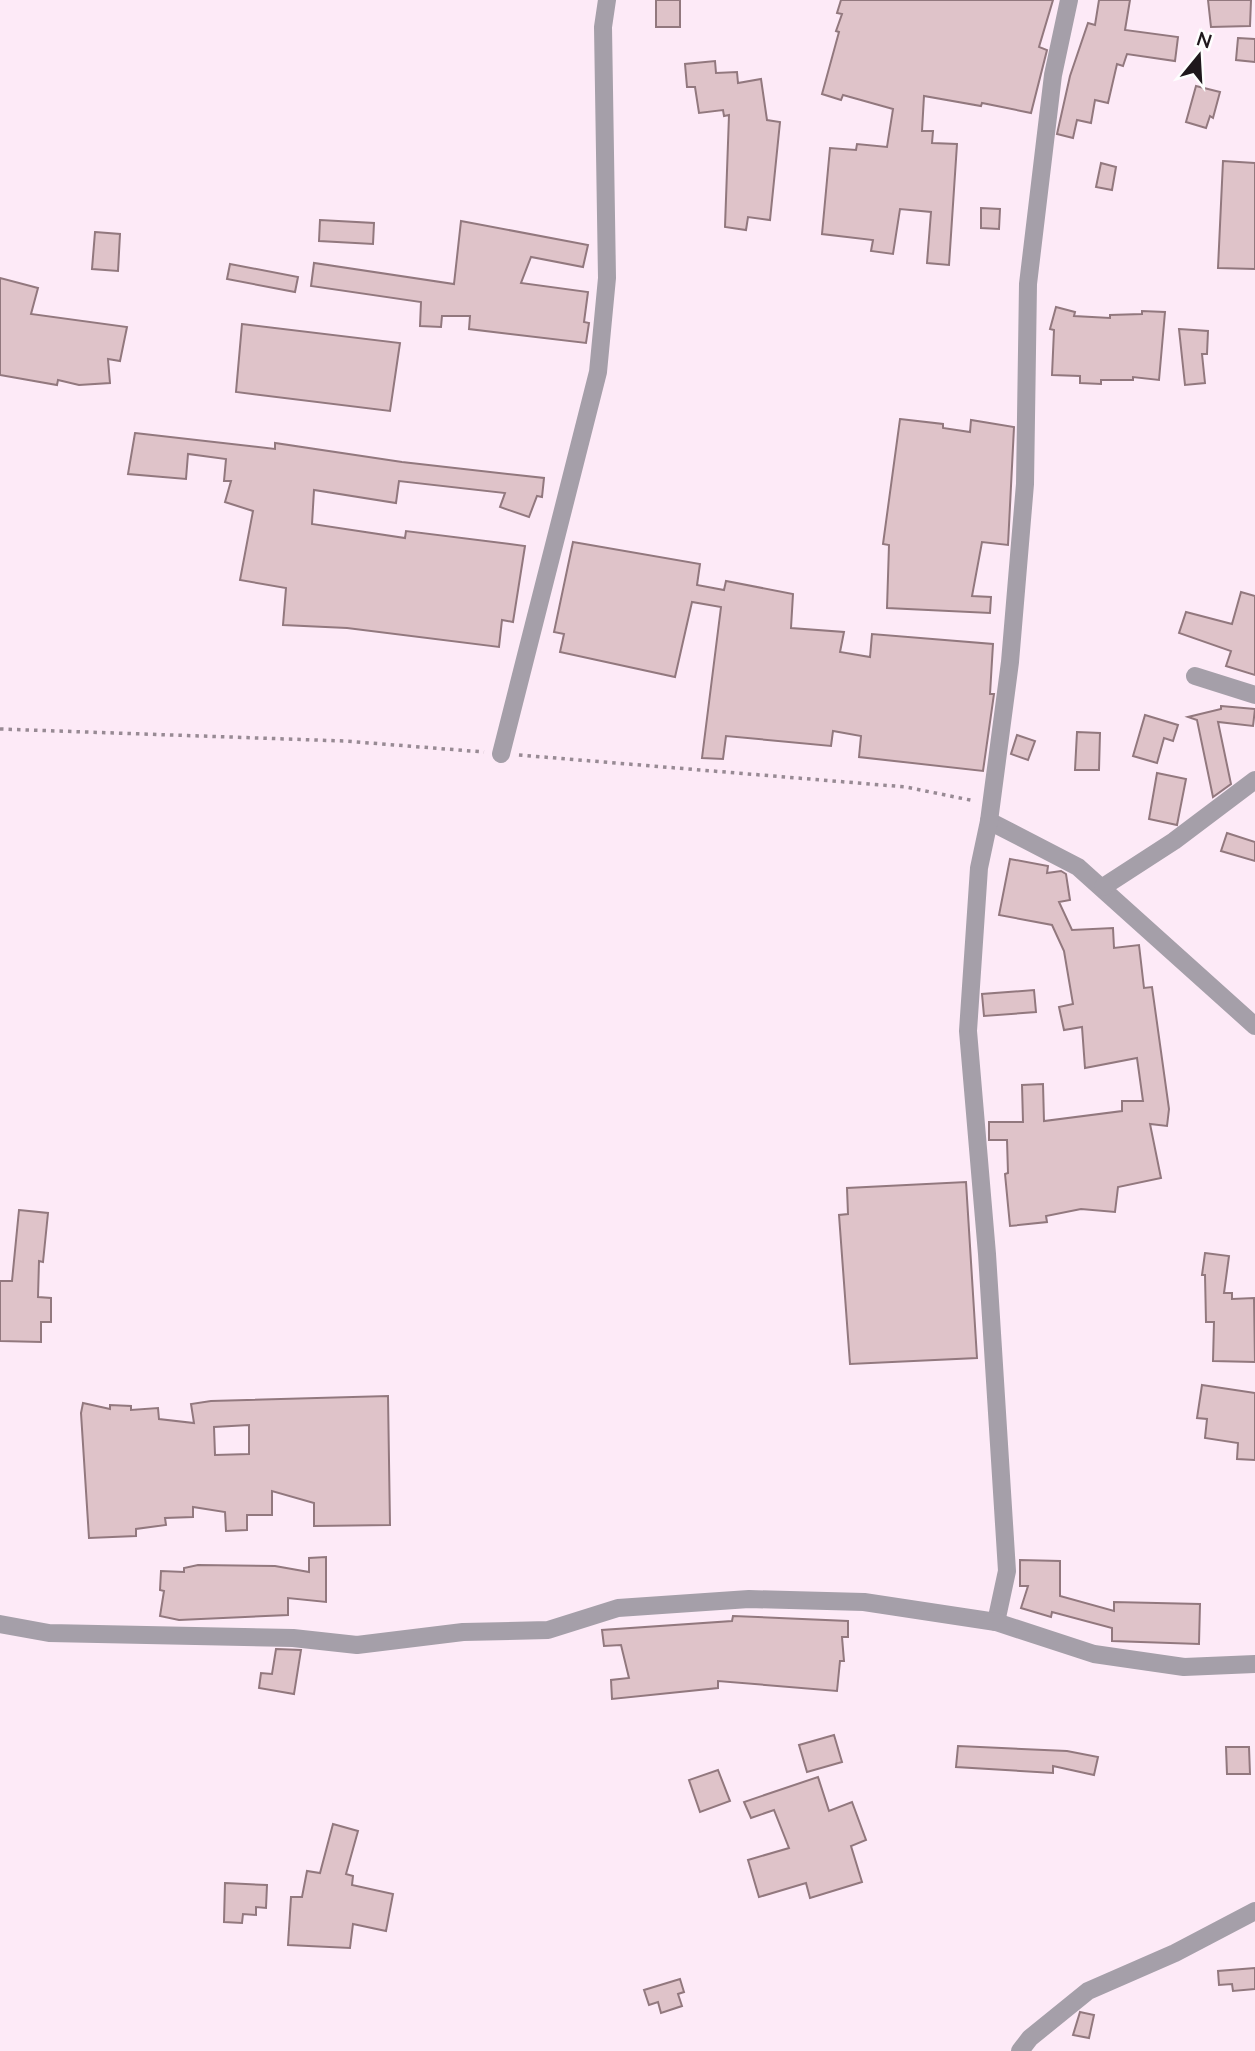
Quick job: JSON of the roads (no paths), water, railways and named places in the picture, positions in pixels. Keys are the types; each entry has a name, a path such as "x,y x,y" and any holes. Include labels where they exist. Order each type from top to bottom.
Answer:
{"street":[{"path":"501,754 598,372 607,278 603,27 607,0"},
{"path":"996,1622 1007,1571 987,1254 968,1031 979,868 989,821 1010,662 1025,484 1028,284 1053,75 1069,0"},
{"path":"1195,676 1255,695"},
{"path":"1103,887 1174,841 1255,780"},
{"path":"989,821 1079,867 1255,1026"},
{"path":"0,1624 49,1633 293,1638 357,1644 464,1632 548,1630 618,1608 749,1599 864,1602 996,1622 1094,1654 1184,1667 1255,1664"},
{"path":"1020,2051 1030,2038 1088,1991 1175,1953 1255,1911"}]}
